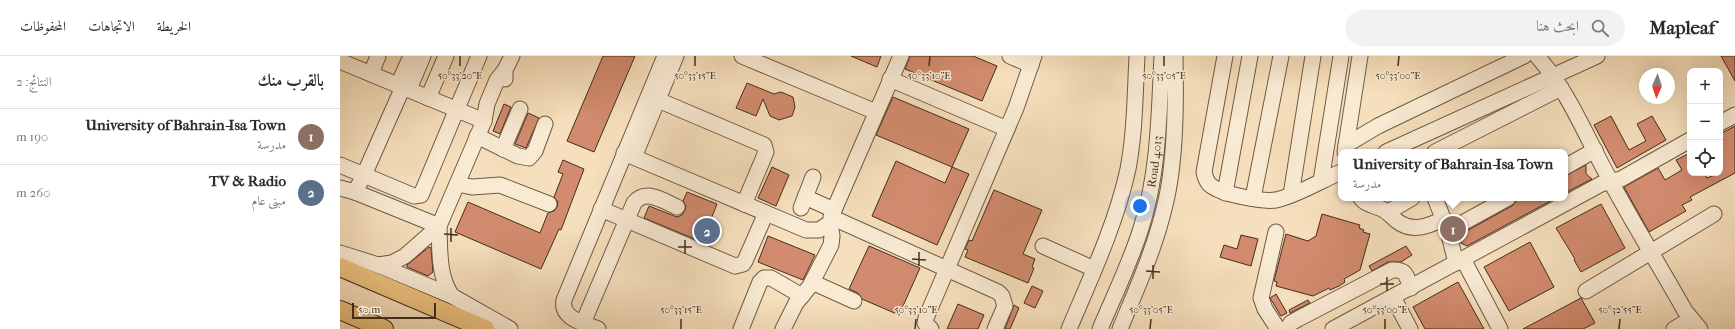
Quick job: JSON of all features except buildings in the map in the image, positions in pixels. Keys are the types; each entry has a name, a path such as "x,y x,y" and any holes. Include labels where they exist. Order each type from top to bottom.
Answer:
{"main road":[{"path":"340,267 485,329"},
{"path":"340,310 383,329"}],"street":[{"path":"371,74 378,56"},
{"path":"403,87 411,56"},
{"path":"355,192 403,87 423,56"},
{"path":"428,98 446,56"},
{"path":"340,165 414,196 421,194 479,56"},
{"path":"378,265 392,263 405,256 439,226 485,119 486,104 497,80 505,70 512,56"},
{"path":"598,329 569,316 564,309 563,304 601,209 658,100 665,56"},
{"path":"629,155 662,78 676,56"},
{"path":"742,56 876,112"},
{"path":"629,155 806,230 819,230 832,217 901,56"},
{"path":"931,329 926,326 925,320 1007,129 1032,61 1010,56"},
{"path":"1069,329 1114,218 1128,168 1134,123 1137,56"},
{"name":"Road 4013","path":"1100,329 1142,225 1151,192 1158,144 1162,56"},
{"path":"1225,56 1204,172 1206,180 1210,185 1225,193 1272,200 1291,195 1338,173"},
{"path":"1225,193 1250,56"},
{"path":"1253,198 1281,56"},
{"path":"1291,195 1313,56"},
{"path":"1321,181 1341,56"},
{"path":"1345,149 1360,56"},
{"path":"1345,149 1378,126 1524,56"},
{"path":"1537,56 1554,75 1562,88 1611,182 1695,324 1674,329"},
{"path":"1393,149 1597,56"},
{"name":"Road 4013","path":"1120,329 1146,265 1165,205 1173,153 1176,59"},
{"path":"340,60 457,110 485,119"},
{"path":"890,79 1007,129"},
{"path":"1441,149 1562,88"},
{"path":"658,100 764,145 766,152 744,204"},
{"path":"503,149 520,109"},
{"path":"1723,121 1735,115"},
{"path":"477,136 523,158 529,158 535,151 545,124"},
{"path":"1333,329 1393,298 1592,189 1621,179 1687,142"},
{"path":"1568,165 1595,150"},
{"path":"813,177 803,202 832,217 998,292 1002,296 1005,306 995,329"},
{"path":"457,184 472,187 500,185 549,204"},
{"path":"340,188 355,192 439,226"},
{"path":"583,323 634,203 640,197 645,196 654,197 677,207"},
{"path":"1363,201 1388,212 1398,221 1410,227 1423,228 1446,225 1501,201"},
{"path":"1388,212 1407,201"},
{"path":"1436,201 1460,261 1500,329"},
{"path":"601,209 735,266 742,264 745,261 766,213"},
{"path":"1586,291 1714,214"},
{"path":"783,329 794,307 812,282 831,245 832,217"},
{"path":"439,226 442,273 444,281 452,296"},
{"path":"1276,232 1261,298 1265,309 1278,329"},
{"path":"1043,246 1094,269"},
{"path":"340,253 378,265 452,296 510,329"},
{"path":"1287,329 1291,323 1298,319 1392,270 1400,269 1405,272 1411,288"},
{"path":"741,329 760,282 764,278 771,278 802,296"},
{"path":"812,282 854,301"},
{"path":"1393,298 1410,329"}],"place":[{"name":"University of Bahrain-Isa Town","path":"1453,229"},
{"name":"TV & Radio","path":"707,231"}]}
